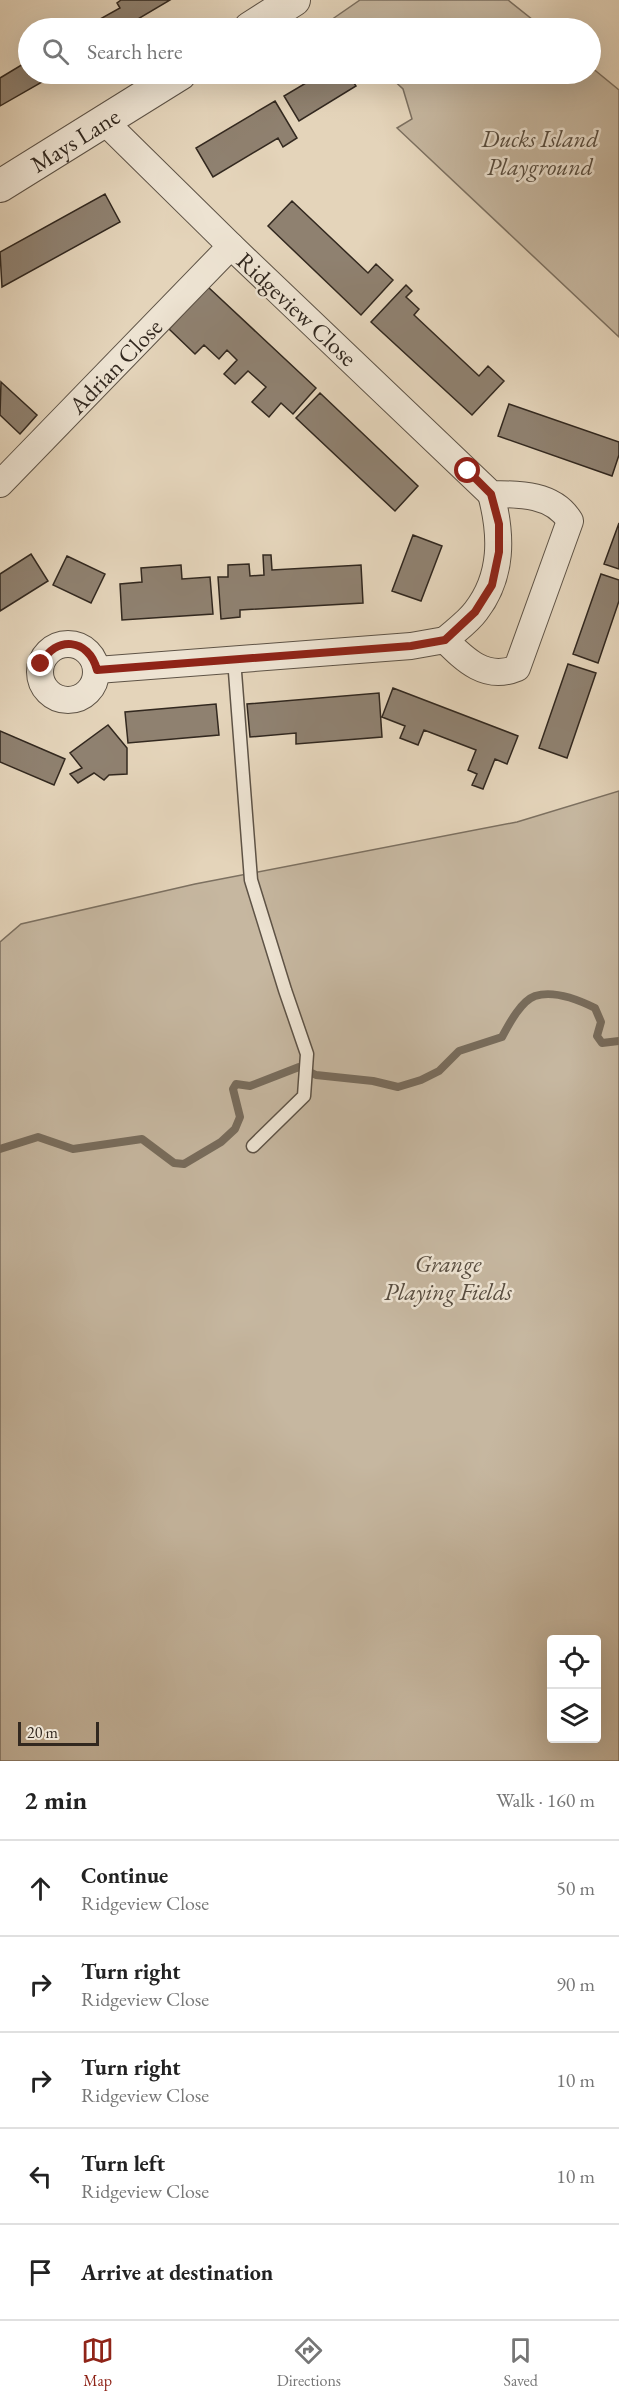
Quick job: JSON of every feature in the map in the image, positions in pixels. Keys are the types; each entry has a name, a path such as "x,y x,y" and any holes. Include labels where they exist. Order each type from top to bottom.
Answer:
{"street":[{"path":"266,18 294,0"},
{"name":"Mays Lane","path":"0,186 164,84"},
{"name":"Ridgeview Close","path":"105,122 231,246 491,494"},
{"name":"Adrian Close","path":"0,484 231,246"},
{"path":"97,670 411,646 445,640 475,612 492,585 499,552 499,524 491,494 525,494 564,511 570,521 517,668 505,673 489,671 467,663 445,640"}],"lane":[{"path":"234,659 251,880 285,990 308,1054 304,1096 253,1146"}],"green space":[{"path":"360,0 508,0 530,18 334,18"},
{"name":"Ducks Island Playground","path":"601,75 619,90 619,337 397,128 412,119 403,89 398,84 601,84"},
{"name":"Grange Playing Fields","path":"619,791 619,1761 0,1761 0,942 21,924 195,884 517,822"}],"building":[{"path":"121,0 170,0 139,18 102,18 120,8 117,3"},
{"path":"18,67 18,84 38,84 0,106 0,78"},
{"path":"304,84 355,84 356,86 299,121 284,96"},
{"path":"275,101 297,138 283,147 278,138 213,177 196,148"},
{"path":"105,194 120,222 2,287 0,252"},
{"path":"292,201 368,273 376,264 393,280 361,315 268,226"},
{"path":"406,285 412,291 406,297 419,309 414,315 479,376 488,366 504,381 472,415 371,322"},
{"path":"208,287 316,388 293,414 281,403 269,417 252,402 266,387 248,371 235,384 224,374 237,360 227,350 219,359 204,345 195,354 169,329"},
{"path":"1,382 37,415 20,434 0,415"},
{"path":"320,393 418,486 395,511 296,418"},
{"path":"509,404 619,442 619,455 612,476 498,436"},
{"path":"619,523 619,569 604,564"},
{"path":"413,535 442,546 421,601 392,591"},
{"path":"31,554 48,581 0,611 0,574"},
{"path":"263,555 271,555 272,570 361,565 363,603 240,610 240,617 221,619 218,577 228,577 228,565 249,564 250,576 264,575"},
{"path":"67,556 105,574 91,603 53,585"},
{"path":"181,565 182,579 210,577 213,614 122,620 120,584 142,582 141,568"},
{"path":"601,574 619,580 619,601 598,663 573,654"},
{"path":"568,664 596,673 567,758 539,748"},
{"path":"393,688 518,736 507,764 495,759 483,789 472,785 477,774 468,770 476,750 424,730 418,745 400,738 405,726 382,717"},
{"path":"379,693 382,737 296,744 296,733 250,737 247,704"},
{"path":"216,704 219,735 128,743 125,712"},
{"path":"108,725 127,748 127,774 109,775 104,780 94,773 78,783 70,774 82,768 70,753"},
{"path":"0,731 65,759 54,785 0,762"}],"waterway":[{"path":"0,1149 38,1137 73,1149 142,1139 174,1163 184,1164 221,1142 235,1129 240,1117 233,1089 236,1084 250,1086 299,1067 316,1075 373,1081 398,1087 421,1080 439,1071 459,1051 502,1037 525,1003 542,994 566,997 595,1008 601,1022 597,1036 602,1043 619,1041"}],"route":[{"path":"41,664 50,650 67,644 84,648 95,662 97,670 411,646 445,640 475,612 492,585 499,552 499,524 491,494 468,471"}]}
